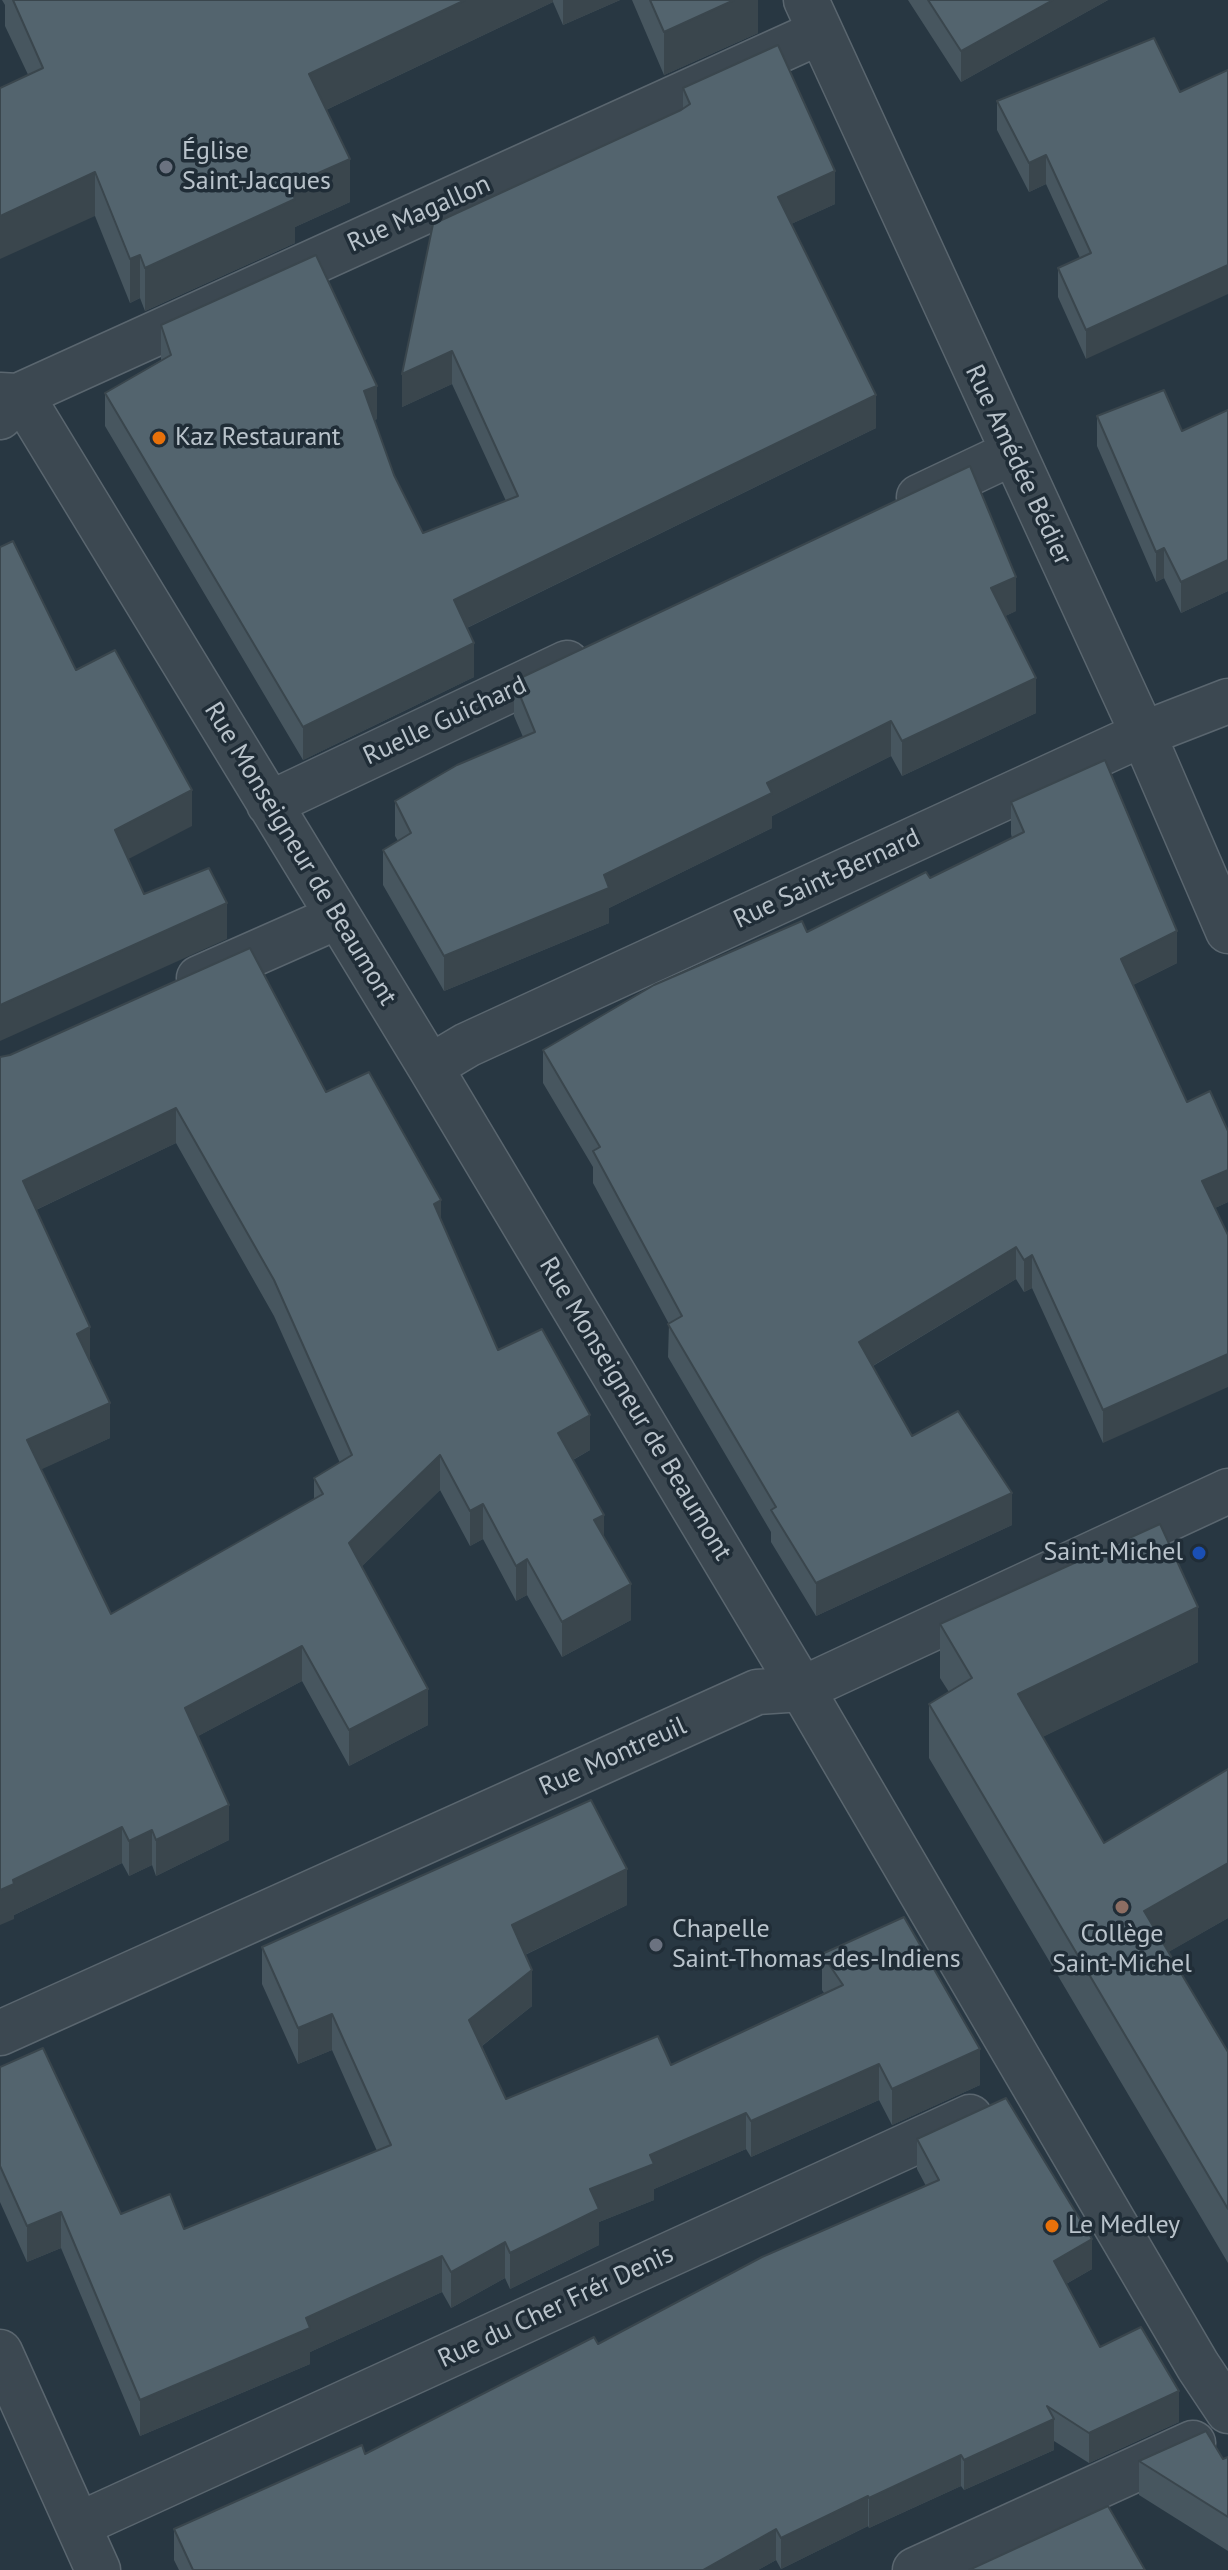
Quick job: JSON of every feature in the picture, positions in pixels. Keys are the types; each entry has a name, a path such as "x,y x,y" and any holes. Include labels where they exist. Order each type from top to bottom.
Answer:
{"street":[{"name":"Rue Magallon","path":"12,405 813,16"},
{"name":"Rue Amédée Bédier","path":"813,16 1143,734 1228,931"},
{"name":"Rue Monseigneur de Beaumont","path":"12,405 269,804 430,1067 802,1689 1198,2366 1228,2411"},
{"path":"884,514 1012,453"},
{"name":"Ruelle Guichard","path":"269,804 598,649"},
{"name":"Rue Saint-Bernard","path":"430,1067 467,1045 1143,734 1228,701"},
{"path":"168,992 337,917"},
{"name":"Rue Montreuil","path":"0,2033 757,1692 802,1689 1228,1491"},
{"name":"Rue du Cher Frér Denis","path":"78,2525 1034,2088"},
{"path":"0,2352 98,2570"},
{"path":"915,2570 1228,2427"}],"building":[{"name":"Église Saint-Jacques","path":"13,0 465,0 309,74 350,159 289,186 295,199 145,268 140,255 130,259 95,172 0,216 0,88 43,68"},
{"path":"650,0 734,0 664,32"},
{"path":"928,0 1053,0 961,51"},
{"path":"1154,38 1180,92 1228,70 1228,265 1086,330 1058,268 1091,253 1046,155 1029,163 997,101"},
{"path":"778,45 835,171 778,197 876,395 454,600 474,643 303,727 105,393 171,355 161,325 316,255 377,386 364,391 394,475 423,533 518,496 452,351 402,374 433,224 681,110 690,104 683,88"},
{"path":"1164,390 1182,431 1228,410 1228,560 1181,582 1164,548 1156,552 1097,416"},
{"path":"970,466 1016,577 991,588 1036,678 902,741 891,721 767,783 772,793 604,875 609,888 444,956 383,850 411,833 395,801 457,765 535,732 514,681"},
{"path":"13,541 76,670 115,650 192,790 115,830 144,894 209,868 227,903 0,1005 0,547"},
{"path":"1105,760 1177,931 1121,959 1187,1102 1210,1091 1228,1131 1228,1170 1202,1181 1228,1235 1228,1354 1103,1410 1032,1255 1024,1260 1016,1247 859,1342 912,1436 958,1411 1012,1493 816,1583 771,1510 776,1507 668,1324 682,1316 593,1151 600,1147 543,1050 654,985 802,921 807,932 926,872 930,878 1024,832 1011,802"},
{"path":"250,948 326,1092 369,1072 441,1200 434,1204 498,1350 542,1329 590,1415 558,1433 604,1515 594,1520 631,1584 562,1622 527,1559 516,1566 483,1504 470,1511 440,1455 349,1543 428,1689 349,1730 302,1646 185,1708 229,1805 156,1840 152,1830 129,1841 122,1827 13,1880 14,1884 0,1890 0,1057","holes":["176,1108 274,1280 352,1455 314,1478 323,1494 111,1614 27,1440 110,1403 77,1334 90,1327 23,1181"]},
{"path":"1160,1524 1198,1607 1018,1694 1104,1843 1228,1769 1228,1863 1144,1911 1228,2052 1228,2209 929,1704 972,1678 940,1624"},
{"path":"591,1800 627,1869 512,1925 532,1970 469,2020 506,2099 658,2036 671,2065 843,1985 822,1954 904,1917 980,2049 892,2089 879,2064 751,2121 746,2113 650,2155 654,2164 590,2189 599,2209 510,2253 505,2242 451,2272 442,2256 306,2318 310,2328 140,2400 61,2212 27,2226 0,2166 0,2067 43,2048 121,2214 170,2194 184,2229 391,2145 332,2014 298,2028 262,1947"},
{"path":"1006,2098 1092,2239 1054,2261 1100,2347 1141,2327 1179,2391 1089,2433 1047,2406 1054,2419 964,2460 961,2455 781,2538 776,2529 703,2570 193,2570 174,2529 362,2445 365,2454 594,2337 598,2344 762,2257 939,2180 917,2139"},
{"path":"1206,2431 1223,2459 1228,2457 1228,2517 1139,2461"},
{"path":"1108,2506 1145,2570 969,2570"}],"place":[{"name":"Église Saint-Jacques","path":"166,167"},
{"name":"Kaz Restaurant","path":"159,438"},
{"name":"Saint-Michel","path":"1199,1553"},
{"name":"Collège Saint-Michel","path":"1122,1907"},
{"name":"Chapelle Saint-Thomas-des-Indiens","path":"656,1945"},
{"name":"Le Medley","path":"1052,2226"}]}
